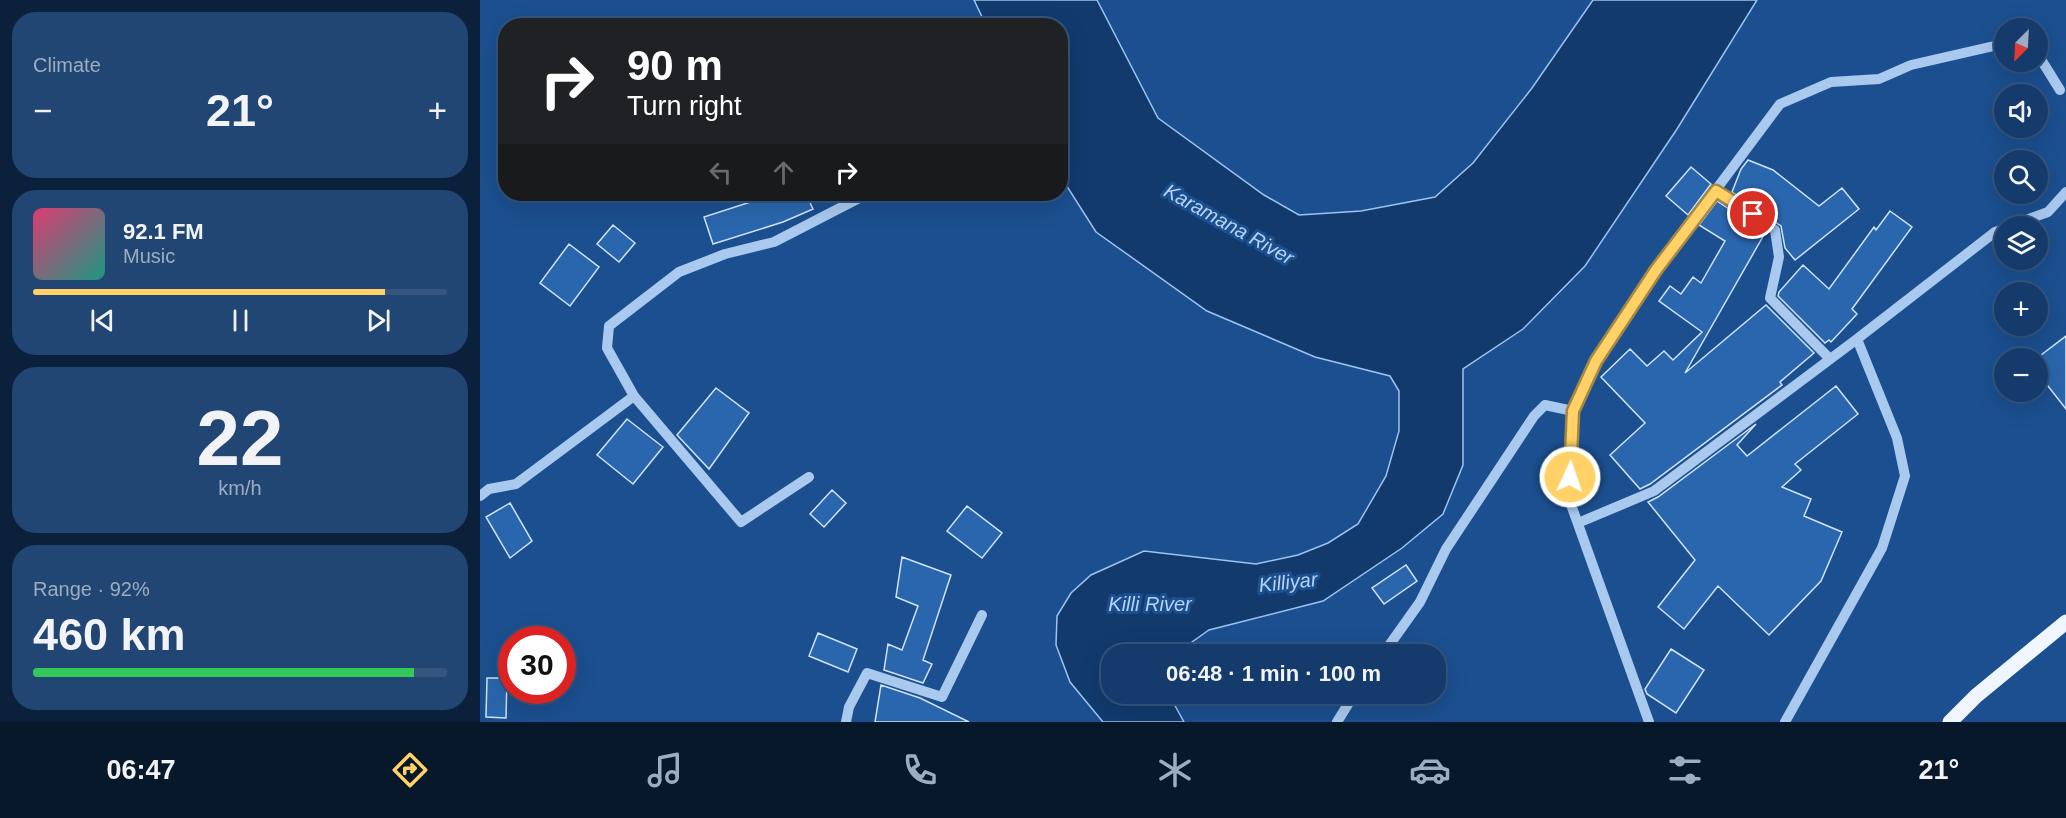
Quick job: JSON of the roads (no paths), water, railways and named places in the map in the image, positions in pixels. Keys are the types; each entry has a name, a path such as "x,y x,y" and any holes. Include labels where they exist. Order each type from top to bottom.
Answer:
{"main road":[{"path":"1950,722 1976,696 2066,622"}],"street":[{"path":"1649,722 1569,499 1573,411 1596,361 1656,270 1780,104 1831,82 1880,79 1911,65 1994,46"},
{"path":"2048,71 2060,90"},
{"path":"1716,191 1775,230 1779,257 1770,298 1830,359"},
{"path":"2037,216 2048,212 2065,196"},
{"path":"809,477 741,522 634,396 607,348 609,326 679,272 725,254 774,242 853,201"},
{"path":"1578,523 1654,491 1994,233"},
{"path":"1785,722 1882,548 1905,476 1897,438 1857,339"},
{"path":"480,496 489,489 516,484 634,396"},
{"path":"1390,644 1420,602 1446,549 1534,416 1545,405 1573,411"},
{"path":"846,722 849,707 867,673 942,697 982,615"},
{"path":"1337,722 1348,704"}],"water":[{"path":"974,0 1097,0 1158,118 1264,195 1299,215 1361,211 1435,197 1473,163 1532,88 1593,0 1757,0 1677,129 1585,266 1523,329 1463,369 1463,465 1443,514 1402,548 1323,601 1209,630 1189,644 1101,644 1101,704 1174,704 1184,722 1103,722 1070,682 1056,645 1057,616 1071,593 1091,575 1144,551 1256,564 1298,555 1328,543 1358,524 1386,476 1399,431 1399,391 1390,376 1315,357 1207,311 1096,232 1068,188 1068,18 983,18"}],"water label":[{"name":"Karamana River","path":"1229,224"},
{"name":"Killiyar","path":"1288,582"},
{"name":"Killi River","path":"1150,604"}]}
